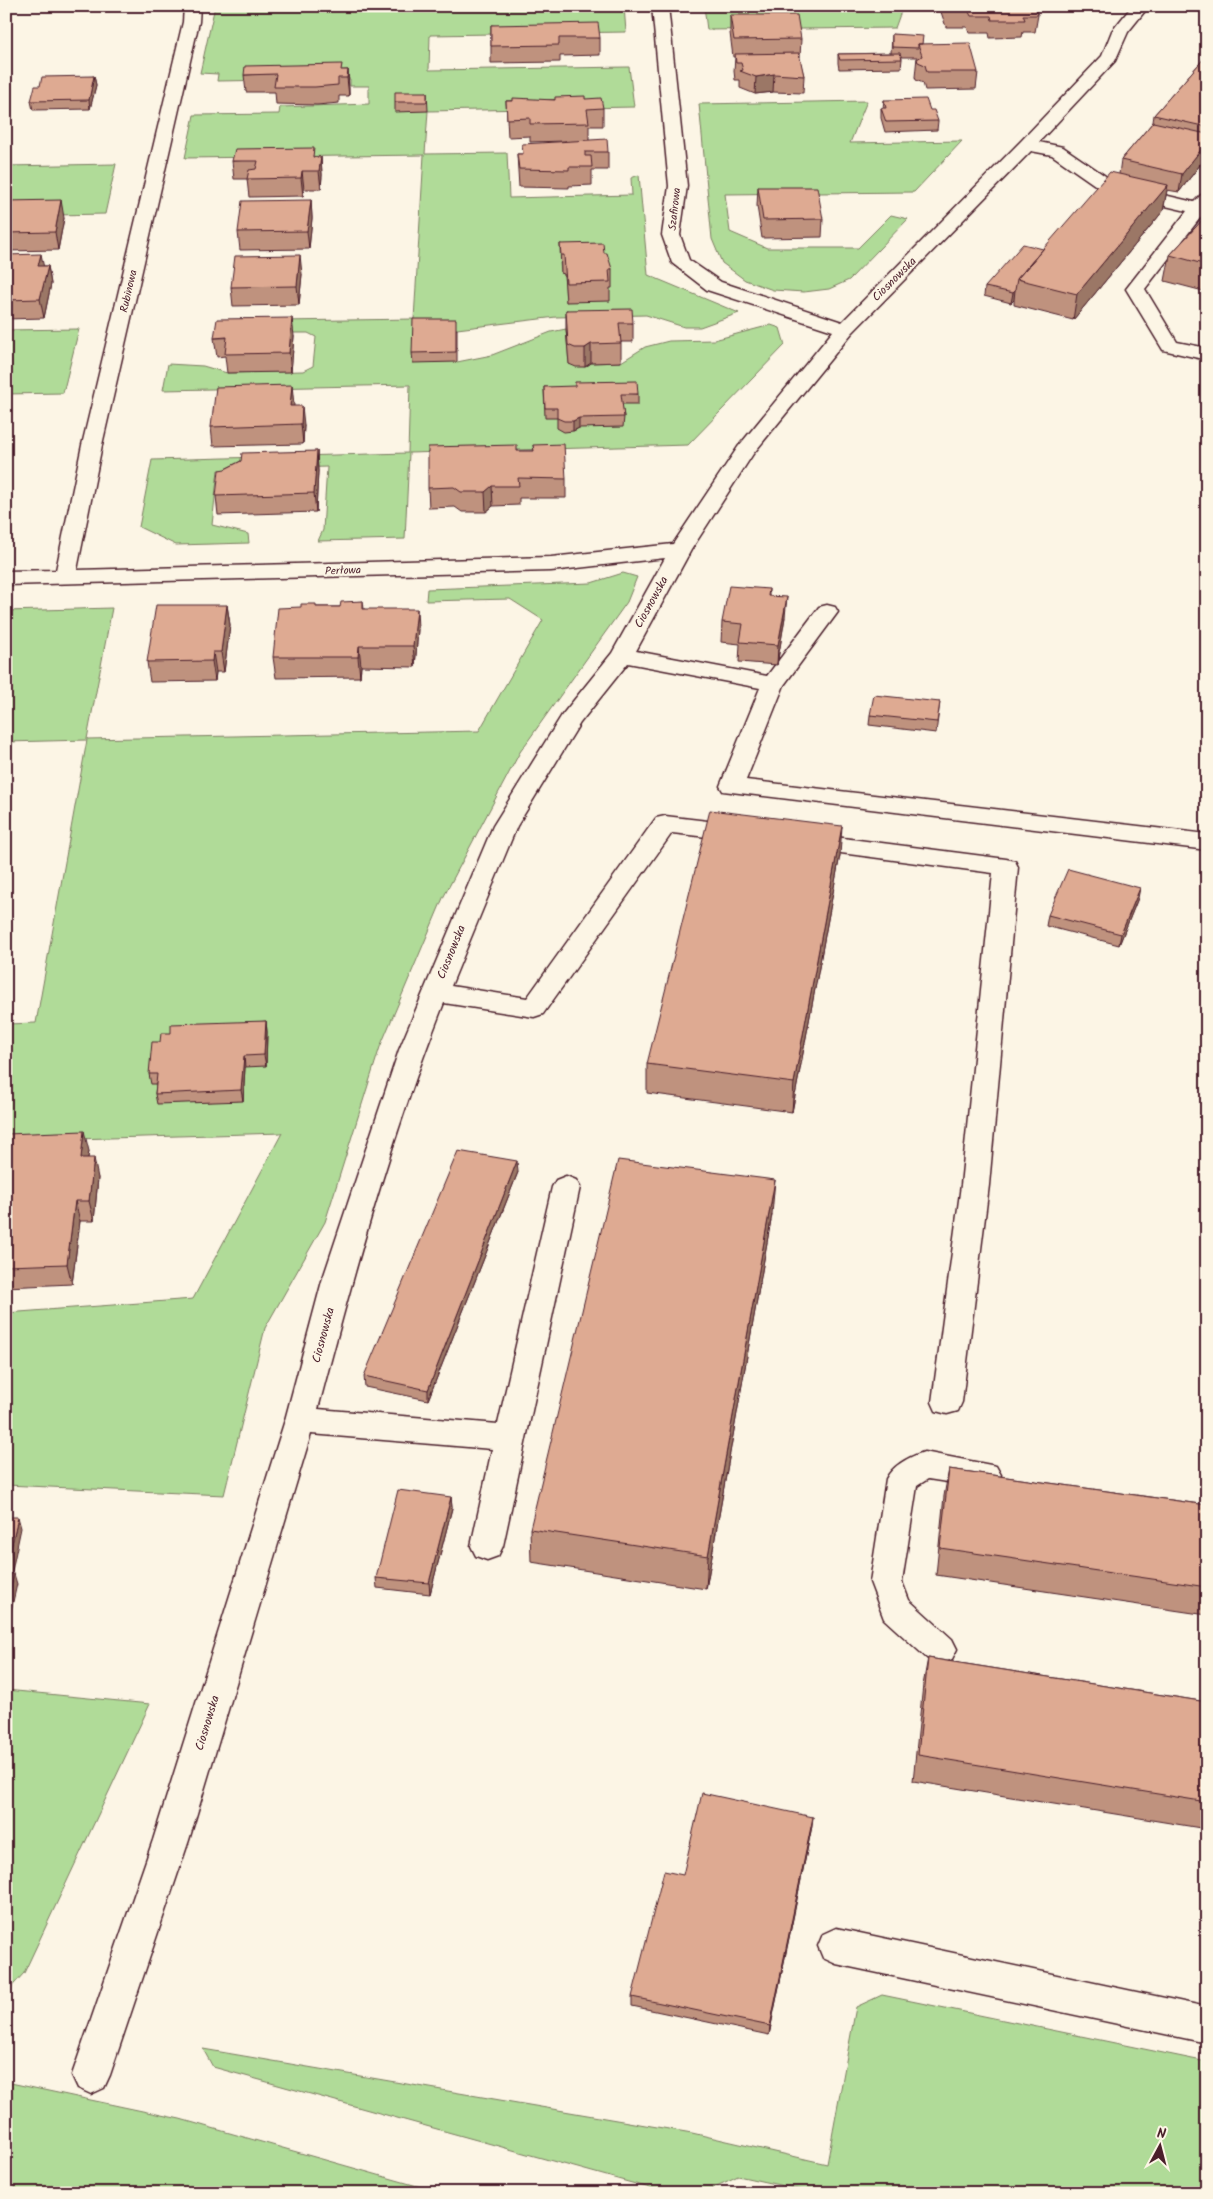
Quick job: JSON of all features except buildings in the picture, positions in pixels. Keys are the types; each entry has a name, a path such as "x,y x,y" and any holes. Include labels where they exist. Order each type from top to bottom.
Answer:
{"street":[{"name":"Rubinowa","path":"65,577 92,445 191,22 192,6"},
{"name":"Szafirowa","path":"660,6 678,186 671,235 681,263 714,286 845,329"},
{"name":"Ciosnowska","path":"91,2075 171,1840 300,1420 337,1281 412,1050 505,826 570,720 622,656 680,550 745,451 845,329 1027,145 1109,58 1120,31 1141,6"},
{"path":"1027,145 1057,151 1111,188 1202,204 1135,289 1170,346 1207,354"},
{"name":"Perłowa","path":"6,578 551,564 680,550"},
{"path":"827,612 773,684 732,786 1207,842"},
{"path":"622,656 773,684"},
{"path":"435,992 534,1008 666,824 1006,867 975,1185 947,1402"},
{"path":"487,1546 566,1187"},
{"path":"300,1420 510,1438"},
{"path":"940,1649 896,1609 886,1582 902,1480 924,1465 1012,1478"},
{"path":"836,1946 1207,2025"}],"green space":[{"path":"215,6 624,6 626,32 430,35 429,70 629,67 634,107 428,111 425,154 507,153 509,198 632,195 631,178 639,175 648,275 739,313 700,327 684,327 646,315 556,317 457,329 414,329 457,362 492,355 551,332 566,329 569,364 585,367 591,363 621,362 645,347 669,341 714,340 771,325 780,328 785,345 688,445 409,453 405,539 318,541 323,530 327,467 218,470 212,525 248,534 249,543 176,545 139,527 152,460 408,453 410,385 163,390 168,364 203,366 227,373 303,371 313,366 316,337 308,333 294,333 281,321 414,319 424,155 185,158 194,115 279,114 280,107 369,104 369,86 350,86 350,79 217,81 218,74 200,73","holes":["560,263 612,287 566,302 564,274 561,273"]},
{"path":"704,6 903,6 895,28 707,30"},
{"path":"867,101 850,143 962,141 914,192 725,194 730,232 767,248 858,248 891,215 908,219 849,280 829,289 804,292 773,290 745,280 722,263 712,239 699,104"},
{"path":"116,164 105,214 6,216 6,166"},
{"path":"79,329 63,393 6,394 6,330"},
{"path":"623,573 637,577 627,602 520,752 443,898 380,1047 325,1222 265,1328 224,1495 6,1485 6,1313 193,1299 282,1133 6,1141 6,1024 36,1023 87,740 6,742 6,611 112,608 87,739 479,731 543,620 510,599 426,601 427,589 591,583"},
{"path":"6,1690 150,1704 24,1973 6,1993"},
{"path":"882,1995 1207,2062 1207,2193 816,2193 738,2176 702,2193 668,2193 213,2067 203,2049 692,2133 827,2164 856,2007"},
{"path":"6,2082 180,2119 442,2193 6,2193"}]}
